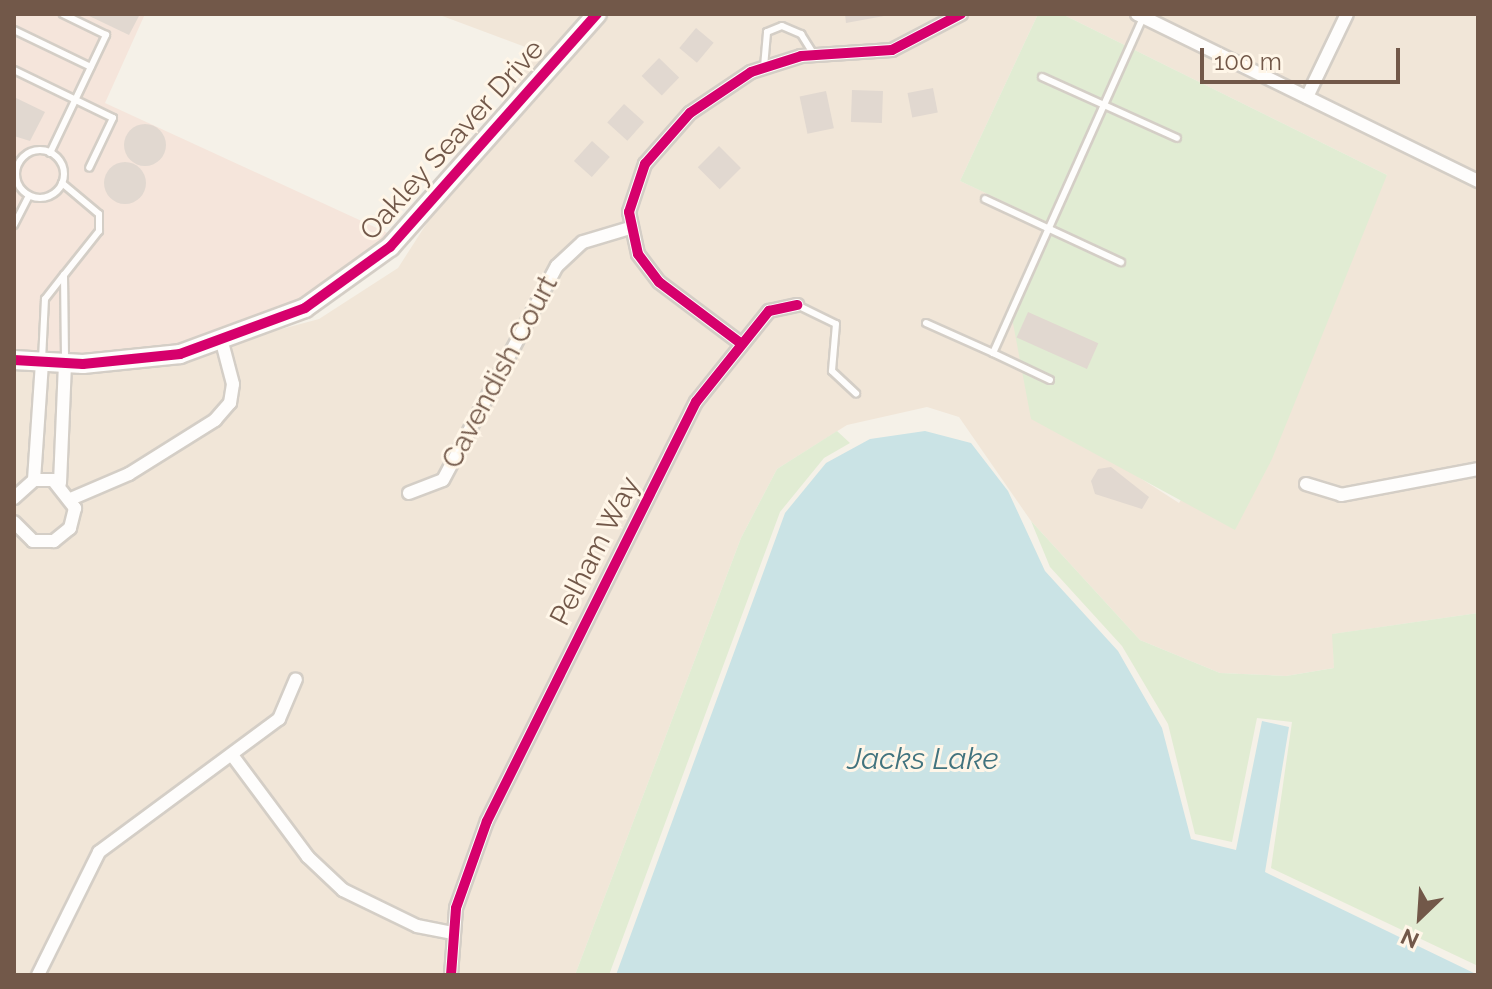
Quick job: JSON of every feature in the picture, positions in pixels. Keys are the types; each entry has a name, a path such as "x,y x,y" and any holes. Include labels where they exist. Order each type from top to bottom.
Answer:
{"street":[{"name":"Oakley Seaver Drive","path":"14,360 65,364 133,361 222,342 305,308 390,247 597,14"},
{"path":"739,342 659,282 630,228 631,195 652,154 710,96 764,67 814,55 892,50 961,14"},
{"path":"1307,97 1347,14"},
{"path":"1141,15 1478,181"},
{"name":"Cavendish Court","path":"409,493 443,480 557,266 583,242 630,228"},
{"name":"Pelham Way","path":"451,975 453,933 474,852 696,402 739,342 769,311 797,305"},
{"path":"73,498 129,474 215,420 230,403 233,384 222,342"},
{"path":"14,498 34,480 42,363"},
{"path":"60,483 65,364"},
{"path":"37,432 62,433"},
{"path":"1306,484 1341,495 1478,469"},
{"path":"14,522 33,541 54,541 75,519 73,498 60,483 34,480"},
{"path":"38,975 99,852 279,719 296,679"},
{"path":"232,755 308,857 343,890 404,922 453,933"}],"lane":[{"path":"50,153 106,35 63,14"},
{"path":"993,353 1107,107 1141,15"},
{"path":"764,67 767,32 782,26 801,34 814,55"},
{"path":"14,30 91,67"},
{"path":"14,70 113,118 89,168"},
{"path":"1042,77 1177,138"},
{"path":"32,151 50,153 61,162 62,183 49,197 29,196 17,183 16,164 32,151"},
{"path":"42,363 45,299 90,246 99,223 92,203 62,183"},
{"path":"14,225 29,196"},
{"path":"985,199 1121,262"},
{"path":"64,275 65,364"},
{"path":"797,305 836,324 832,371 856,393"},
{"path":"926,323 1050,380"}],"shaded area":[{"path":"14,14 145,14 105,103 392,235 302,301 179,346 83,356 14,352"},
{"path":"437,14 589,14 482,136 536,51"},
{"path":"606,14 1038,14 960,181 1057,226 1009,302 1115,462 1179,503 1387,175 1062,14 1478,14 1478,613 1333,634 1334,668 1286,676 1220,673 1140,640 1031,521 959,417 927,407 847,425 777,469 741,538 575,975 14,975 14,367 134,369 319,319 398,268 434,212"}],"green space":[{"path":"1038,14 1062,14 1387,175 1272,459 1235,530 1031,419 1009,302 1056,226 960,181"},
{"path":"837,431 850,443 824,458 780,512 609,975 575,975 741,538 777,469"},
{"path":"1031,521 1140,640 1220,673 1286,676 1334,668 1332,634 1478,613 1478,966 1271,868 1292,722 1257,718 1232,842 1195,834 1168,724 1122,646 1050,567"}],"water":[{"name":"Jacks Lake","path":"925,431 971,443 1008,491 1045,571 1118,651 1162,728 1191,839 1236,850 1262,721 1289,727 1265,872 1478,975 616,975 785,513 826,463 870,439"}],"building":[{"path":"85,14 140,14 129,35"},
{"path":"845,14 884,14 884,16 846,23"},
{"path":"696,28 714,43 697,63 679,48"},
{"path":"659,58 679,77 662,95 642,76"},
{"path":"933,88 938,113 912,118 907,93"},
{"path":"852,90 883,91 882,123 851,122"},
{"path":"826,91 834,128 807,134 800,97"},
{"path":"14,97 45,112 30,141 14,136"},
{"path":"624,104 644,122 627,141 607,123"},
{"path":"145,124 160,130 166,145 160,160 145,166 130,160 124,145 130,130"},
{"path":"592,141 610,157 592,177 574,161"},
{"path":"719,146 741,168 720,189 698,167"},
{"path":"125,162 140,168 146,183 140,198 125,204 110,198 104,183 110,168"},
{"path":"1028,312 1098,343 1087,369 1017,338"},
{"path":"1111,467 1149,497 1142,509 1095,494 1091,481 1098,469"}],"cycle path":[{"path":"14,360 83,364 180,354 305,308 390,247 597,14"},
{"path":"739,342 659,282 638,254 629,212 645,164 690,113 751,72 801,56 892,50 961,14"},
{"path":"451,975 456,908 487,821 696,402 769,311 797,305"}]}
